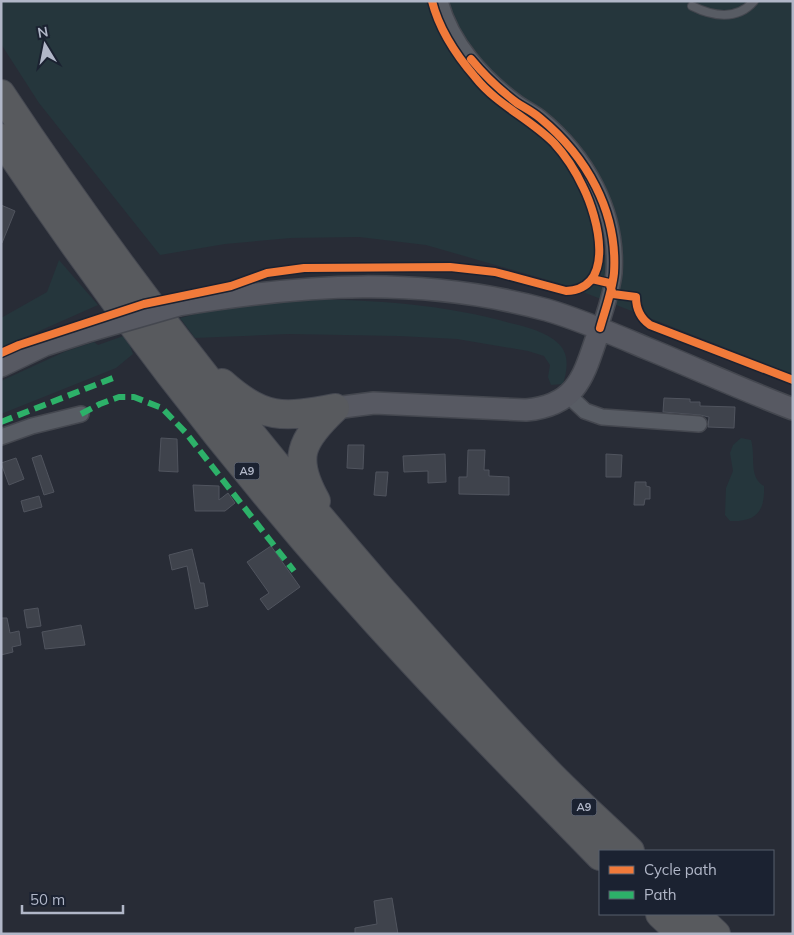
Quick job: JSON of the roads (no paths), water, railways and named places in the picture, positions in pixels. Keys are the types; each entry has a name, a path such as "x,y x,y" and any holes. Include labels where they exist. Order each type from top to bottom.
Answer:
{"highway":[{"name":"A9","path":"1,94 73,198 179,344 232,412 334,535 448,665 538,763 629,850"},
{"name":"A9","path":"1,138 53,215 170,373 236,458 413,662 599,855"},
{"name":"A9","path":"179,344 232,392 248,404 265,412 285,416 335,408"},
{"name":"A9","path":"334,535 308,486 301,458 309,434 335,408"},
{"path":"661,915 681,934"},
{"path":"696,915 716,934"}],"main road":[{"path":"1,366 45,346 84,332 179,305 243,294 309,288 422,288 497,299 547,311 600,328 793,409"},
{"path":"335,408 374,404 526,410 557,404 568,395 578,382 586,367 600,328"}],"street":[{"path":"440,1 460,43 481,71 498,88 558,134 578,156 593,180 605,207 613,240 614,274 600,328"},
{"path":"568,395 585,411 602,417 699,424"},
{"path":"1,437 32,426 81,414"}],"lane":[{"path":"692,6 711,14 732,15 743,11 754,1"}]}
